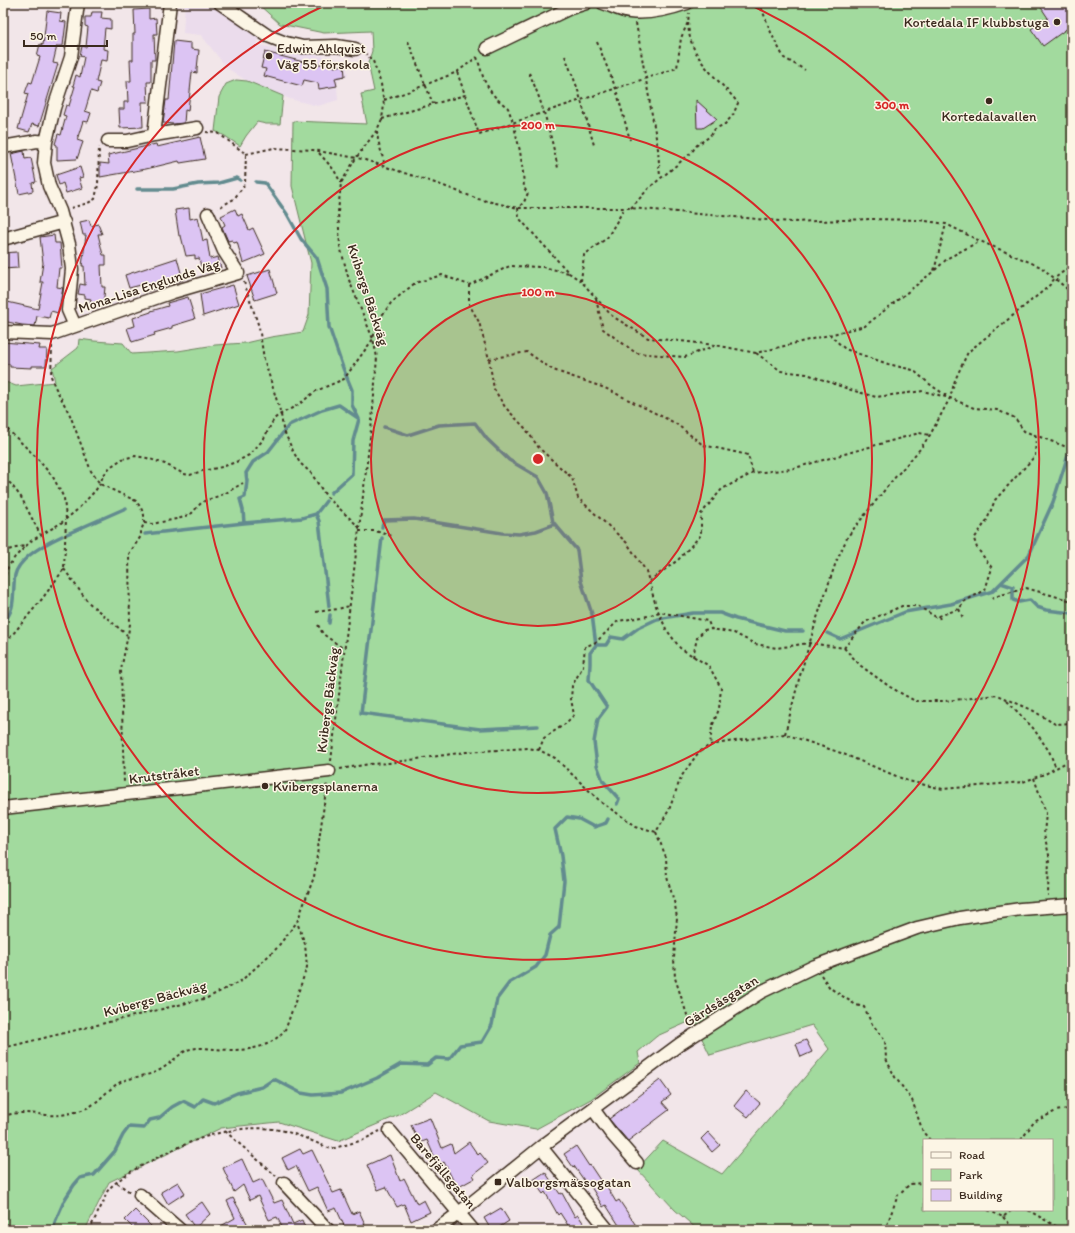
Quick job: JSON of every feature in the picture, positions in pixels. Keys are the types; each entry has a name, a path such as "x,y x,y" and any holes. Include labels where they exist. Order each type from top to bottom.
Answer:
{"street":[{"path":"75,326 68,310 72,269 69,244 62,216 49,186 44,163 46,142 54,108 71,57 78,3"},
{"path":"154,135 170,3"},
{"path":"220,3 268,36 286,43 303,47 336,46 355,49"},
{"path":"487,48 570,8 586,3"},
{"path":"603,3 624,10 639,12 688,6"},
{"path":"108,141 127,141 197,128"},
{"path":"3,147 37,141 46,142"},
{"name":"Mona-Lisa Englunds Väg","path":"52,334 173,292 238,273 224,251 208,214"},
{"path":"3,239 62,216"},
{"path":"3,332 52,334"},
{"name":"Krutstråket","path":"3,808 329,771"},
{"name":"Gärdsåsgatan","path":"436,1230 541,1147 695,1034 761,992 815,966 917,928 973,916 1020,909 1072,905"},
{"path":"593,1109 610,1132 637,1163"},
{"name":"Barefjällsgatan","path":"390,1131 472,1230"},
{"path":"541,1147 608,1230"},
{"path":"284,1183 328,1230"},
{"path":"140,1195 180,1230"}],"path":[{"path":"758,3 784,58 805,70"},
{"path":"631,208 660,178 691,153 697,145 709,137 716,129 725,124 734,116 738,104 728,90 698,57 691,44 688,22 688,6"},
{"path":"458,72 479,134 677,68 681,38 688,22"},
{"path":"636,26 647,78 658,149 660,178"},
{"path":"408,41 433,104"},
{"path":"597,42 616,89 630,140"},
{"path":"384,100 458,72 487,48"},
{"name":"Kvibergs Bäckväg","path":"3,1048 207,998 241,981 276,949 297,922 314,877 350,606 372,421 377,357 374,339 349,280 340,246 338,212 341,183 356,158 377,130 382,119 384,100 381,84 373,61 365,53 355,49"},
{"path":"565,56 581,100 594,145"},
{"path":"476,57 487,86 497,99 508,108 513,122 522,165 524,188 528,192 524,202 518,208"},
{"path":"529,73 552,140 558,168"},
{"path":"382,119 465,95"},
{"path":"197,128 204,132 218,133 246,154 274,148 313,150 356,158 385,166 478,199 518,208 631,208 791,222 870,219 919,220 946,224 1041,268 1072,293"},
{"path":"377,130 380,150 385,166"},
{"path":"62,216 95,199 98,186 98,149 99,146 108,141"},
{"path":"319,152 334,170 341,183"},
{"path":"208,214 234,199 245,184 246,154"},
{"path":"518,208 519,218 569,273 581,281 612,316 648,338 715,345 756,353 865,326 948,258 980,241"},
{"path":"581,281 584,255 607,238 624,209"},
{"path":"934,271 946,224"},
{"path":"785,734 798,679 809,643 836,562 848,536 930,435 950,398 955,380 968,352 1048,287 1055,278 1072,265"},
{"path":"3,599 4,577 15,556 40,534 66,519 77,510 100,484 103,476 110,467 122,458 135,456 165,464 184,474 190,475 222,467 249,455 263,440 274,419 298,405 316,391 344,379 374,339 377,322 391,303 415,283 442,275 469,285 510,266 543,267 569,273"},
{"path":"238,273 246,286 259,327 264,359 281,414 283,429 300,463 311,473 326,496 359,527"},
{"path":"469,285 469,304 479,322 489,360 494,389 505,407 525,428 539,448 572,478 578,498 628,543 646,571 656,606 666,629 680,648 709,666 721,688 719,709 712,727 710,745"},
{"path":"596,298 602,329 636,353 685,357 715,345"},
{"path":"52,334 51,376 54,385 70,415 91,472 100,484 136,502 144,515 141,536 129,554 130,624 121,670 124,794"},
{"path":"829,334 845,349 888,364 914,370 932,386 950,398"},
{"path":"489,360 527,352 553,370 605,388 675,423 703,445 748,455 753,473"},
{"path":"756,353 780,371 807,374 851,390 876,397 922,391 950,398 974,408 997,410 1015,418 1024,431 1072,450"},
{"path":"3,425 34,455 53,477 64,498 66,519 64,569 42,599 3,646"},
{"path":"649,581 678,560 701,535 701,514 722,489 753,473 791,469 919,433 930,435"},
{"path":"844,648 865,622 902,606 918,606 936,617 959,609 965,601 985,590 992,568 977,548 974,539 987,520 995,500 1035,456 1036,436"},
{"path":"3,481 10,483 21,498 40,534"},
{"path":"144,523 152,524 181,518 192,513 202,502 224,494 243,483"},
{"path":"359,531 375,531 392,536"},
{"path":"3,551 26,546"},
{"path":"64,569 88,602 127,636"},
{"path":"992,599 994,597 1026,588 1072,601"},
{"path":"316,612 350,606"},
{"path":"959,609 963,618"},
{"path":"539,750 544,738 565,724 574,715 571,699 572,686 584,666 585,647 596,642 618,621 648,616 659,612 708,621 711,629"},
{"path":"939,616 940,620"},
{"path":"318,625 323,634 344,649"},
{"path":"693,657 697,638 704,630 711,629 734,633 755,644 776,648 809,643 844,648 861,666 890,687 915,701 945,701 998,696 1032,710 1055,724 1072,723"},
{"path":"1006,700 1033,728 1049,751 1056,768"},
{"path":"656,832 669,810 681,777 698,753 710,745 785,734 841,753 908,780 943,789 1023,782 1047,773 1072,759"},
{"path":"329,771 370,764 404,761 466,752 528,748 539,750 555,758 602,803 636,826 656,832"},
{"path":"1034,778 1046,813 1044,834 1049,855 1048,907"},
{"path":"656,832 666,857 667,878 675,905 677,918 674,958 675,978 688,1020 695,1034"},
{"path":"3,1117 18,1113 30,1113 47,1116 65,1115 88,1107 118,1084 160,1070 188,1050 204,1048 233,1051 247,1050 266,1045 280,1036 286,1028 307,968 305,944 297,922"},
{"path":"815,966 830,988 856,1005 864,1007 872,1024 885,1040 886,1059 894,1076 912,1100 923,1132 929,1139"},
{"path":"1022,1139 1034,1122 1056,1111 1072,1108"},
{"path":"89,1230 108,1190 117,1182 147,1163 167,1153 216,1133 245,1128 281,1130 331,1149 363,1140 379,1131 390,1131"},
{"path":"225,1131 284,1183"},
{"path":"117,1182 132,1195 140,1195"},
{"path":"886,1229 898,1195 910,1184 923,1183"},
{"path":"990,1211 1003,1216 1015,1230"},
{"path":"1003,1216 1010,1211"},
{"path":"1030,1211 1057,1227 1066,1230"}],"shaded area":[{"name":"Edwin Ahlqvist Väg 55 förskola","path":"185,3 206,3 225,14 258,39 256,45 333,58 346,64 348,75 339,80 337,86 338,100 318,106 290,99 247,81 227,68 201,35 183,33"}],"green space":[{"path":"257,3 1072,3 1072,1230 698,1230 675,1210 637,1169 663,1141 722,1174 829,1049 812,1025 710,1055 693,1020 657,1036 638,1052 640,1063 591,1099 536,1129 489,1121 436,1092 399,1115 338,1141 279,1122 221,1128 109,1182 85,1230 3,1230 3,381 16,386 55,382 52,368 78,348 79,339 123,343 132,354 178,351 215,345 245,343 303,332 309,315 311,263 292,186 293,121 367,124 361,94 374,91 368,63 372,51 371,31 324,33 280,24"},
{"path":"236,80 247,81 283,96 280,124 266,124 257,122 240,146 215,131 219,97 226,84"}],"building":[{"name":"Kortedala IF klubbstuga","path":"1038,3 1068,3 1072,9 1072,25 1043,46 1031,29 1048,18"},
{"path":"149,9 149,19 156,18 157,34 154,34 155,60 151,60 151,82 147,82 148,102 142,102 143,127 120,128 119,109 124,109 124,102 128,102 127,81 131,81 130,60 133,60 133,34 135,34 134,10"},
{"path":"47,11 61,13 60,21 66,22 63,46 57,46 53,63 58,64 39,126 32,124 29,132 18,129 28,94 25,93 29,82 32,83 40,57 37,56 40,44 43,45"},
{"path":"92,12 102,12 101,18 111,19 111,29 105,28 103,49 108,50 107,61 101,60 96,82 100,83 97,93 91,91 85,111 91,113 88,122 83,121 77,140 83,142 77,159 57,160 57,145 55,144 58,134 61,135 66,116 63,115 66,105 69,106 75,86 73,86 76,75 80,77 84,57 80,56 82,46 86,47 88,27 85,26 85,17 91,17"},
{"path":"174,41 191,43 191,49 199,50 197,73 192,72 188,111 185,110 184,123 173,124 163,123 166,100 169,100"},
{"path":"265,52 315,65 333,62 334,67 344,65 345,76 335,78 337,86 319,89 318,83 304,80 302,86 264,76 266,69 261,68"},
{"path":"696,100 717,119 703,128 697,128"},
{"path":"200,137 205,159 180,163 179,161 146,169 100,177 100,163 109,164 108,155 156,144 157,147"},
{"path":"24,151 25,159 31,158 36,182 32,183 33,191 19,194 11,154"},
{"path":"80,167 83,177 79,178 82,188 66,193 63,183 59,185 56,175"},
{"path":"189,208 190,219 198,217 203,241 207,240 210,259 218,257 221,268 202,271 199,258 195,259 195,255 186,256 181,236 179,236 175,210"},
{"path":"235,209 238,216 242,214 249,230 253,228 265,254 243,263 237,242 234,243 232,240 228,241 222,227 225,225 221,216"},
{"path":"89,220 91,226 98,224 102,234 98,234 103,255 106,255 106,265 101,265 102,287 105,287 103,307 90,305 91,299 85,298 85,295 78,294 80,284 85,285 84,266 82,266 86,235 83,235 80,222"},
{"path":"54,235 55,243 60,243 62,268 59,268 57,287 63,288 58,313 51,311 49,318 37,316 35,326 3,321 3,301 38,309 43,282 40,282 43,263 40,237"},
{"path":"17,252 18,268 3,269 3,253"},
{"path":"177,258 183,280 144,292 141,285 129,288 125,275"},
{"path":"270,269 277,293 255,300 247,276"},
{"path":"233,285 239,304 203,316 200,294"},
{"path":"188,297 195,319 154,333 155,335 132,342 127,328 135,326 133,318 168,306 167,303"},
{"path":"3,342 40,345 39,349 47,349 46,366 32,366 32,368 10,367 10,364 3,364"},
{"path":"806,1040 812,1052 801,1057 796,1044"},
{"path":"660,1080 671,1095 662,1102 669,1110 628,1141 609,1119"},
{"path":"746,1091 760,1103 748,1117 734,1106"},
{"path":"430,1118 442,1148 451,1144 454,1153 469,1142 478,1155 480,1153 488,1163 473,1175 475,1178 457,1188 444,1162 438,1165 427,1140 419,1143 411,1125"},
{"path":"708,1132 720,1145 712,1152 701,1139"},
{"path":"576,1146 604,1186 606,1185 616,1202 619,1200 639,1230 622,1230 606,1205 603,1207 590,1185 588,1186 574,1166 573,1167 564,1154"},
{"path":"300,1149 303,1154 312,1150 333,1193 341,1190 352,1214 359,1211 365,1224 351,1230 346,1230 336,1208 328,1211 317,1187 308,1191 296,1166 288,1170 282,1158"},
{"path":"390,1155 400,1181 404,1178 417,1204 424,1200 430,1212 411,1221 404,1204 397,1207 386,1187 378,1190 367,1165"},
{"path":"242,1159 253,1183 262,1179 274,1203 282,1200 293,1224 302,1220 306,1230 280,1230 283,1229 277,1217 269,1220 258,1196 250,1200 243,1185 234,1192 223,1168"},
{"path":"545,1172 560,1194 562,1193 575,1217 578,1215 588,1230 571,1230 560,1213 558,1215 545,1192 543,1194 533,1180"},
{"path":"178,1182 185,1193 168,1204 161,1192"},
{"path":"233,1198 248,1225 240,1230 214,1230 235,1218 227,1201"},
{"path":"202,1202 210,1214 195,1228 185,1214"},
{"path":"501,1208 509,1221 495,1230 491,1230 484,1218"},
{"path":"135,1210 155,1230 135,1230 125,1220"}],"waterway":[{"path":"137,189 173,189 198,184 219,183 237,178 240,180"},
{"path":"256,182 265,183 287,214 301,239 317,258 327,289 329,327 352,390 352,405 359,419 353,441 352,474 331,493"},
{"path":"145,534 244,523 240,499 245,497 247,481 246,473 253,462 268,452 289,425 322,410 339,405 358,418"},
{"path":"384,427 408,435 439,425 475,423 487,439 509,460 538,477 547,493 553,522 577,550 581,581 592,614 596,645"},
{"path":"827,633 840,639 905,612 951,604 993,591 1029,555 1053,502 1070,449 1069,427 1072,423"},
{"path":"244,523 302,518 316,514 326,501"},
{"path":"67,534 126,508"},
{"path":"316,514 319,521 329,606"},
{"path":"382,527 384,520 414,519 502,533 519,534 536,531 555,524"},
{"path":"3,622 12,606 15,575 22,563 34,552 62,536"},
{"path":"382,538 361,713 480,729 538,726"},
{"path":"1001,583 1013,587 1013,600 1019,602 1030,600 1037,607 1046,610 1072,613"},
{"path":"617,804 619,799 603,781 597,765 594,742 598,719 607,707 589,680 590,653 596,645 606,645 611,637 623,639 638,628 657,619 693,613 720,613 736,619 785,631 803,631"},
{"path":"329,623 330,615"},
{"path":"53,1230 65,1199 74,1185 80,1178 94,1175 115,1151 129,1127 144,1128 150,1120 159,1118 172,1107 183,1101 195,1107 203,1099 214,1103 237,1093 262,1087 274,1079 301,1093 313,1095 341,1093 377,1078 401,1064 427,1065 436,1058 449,1059 460,1045 482,1042 492,1025 497,999 509,983 536,967 545,955 550,935 559,927 564,881 561,856 555,829 567,817 579,819 594,827 606,823 608,819"}],"place":[{"name":"Kortedala IF klubbstuga","path":"1057,22"},
{"name":"Edwin Ahlqvist Väg 55 förskola","path":"269,56"},
{"name":"Kortedalavallen","path":"989,101"},
{"name":"Kvibergsplanerna","path":"265,786"},
{"name":"Valborgsmässogatan","path":"498,1182"}]}
